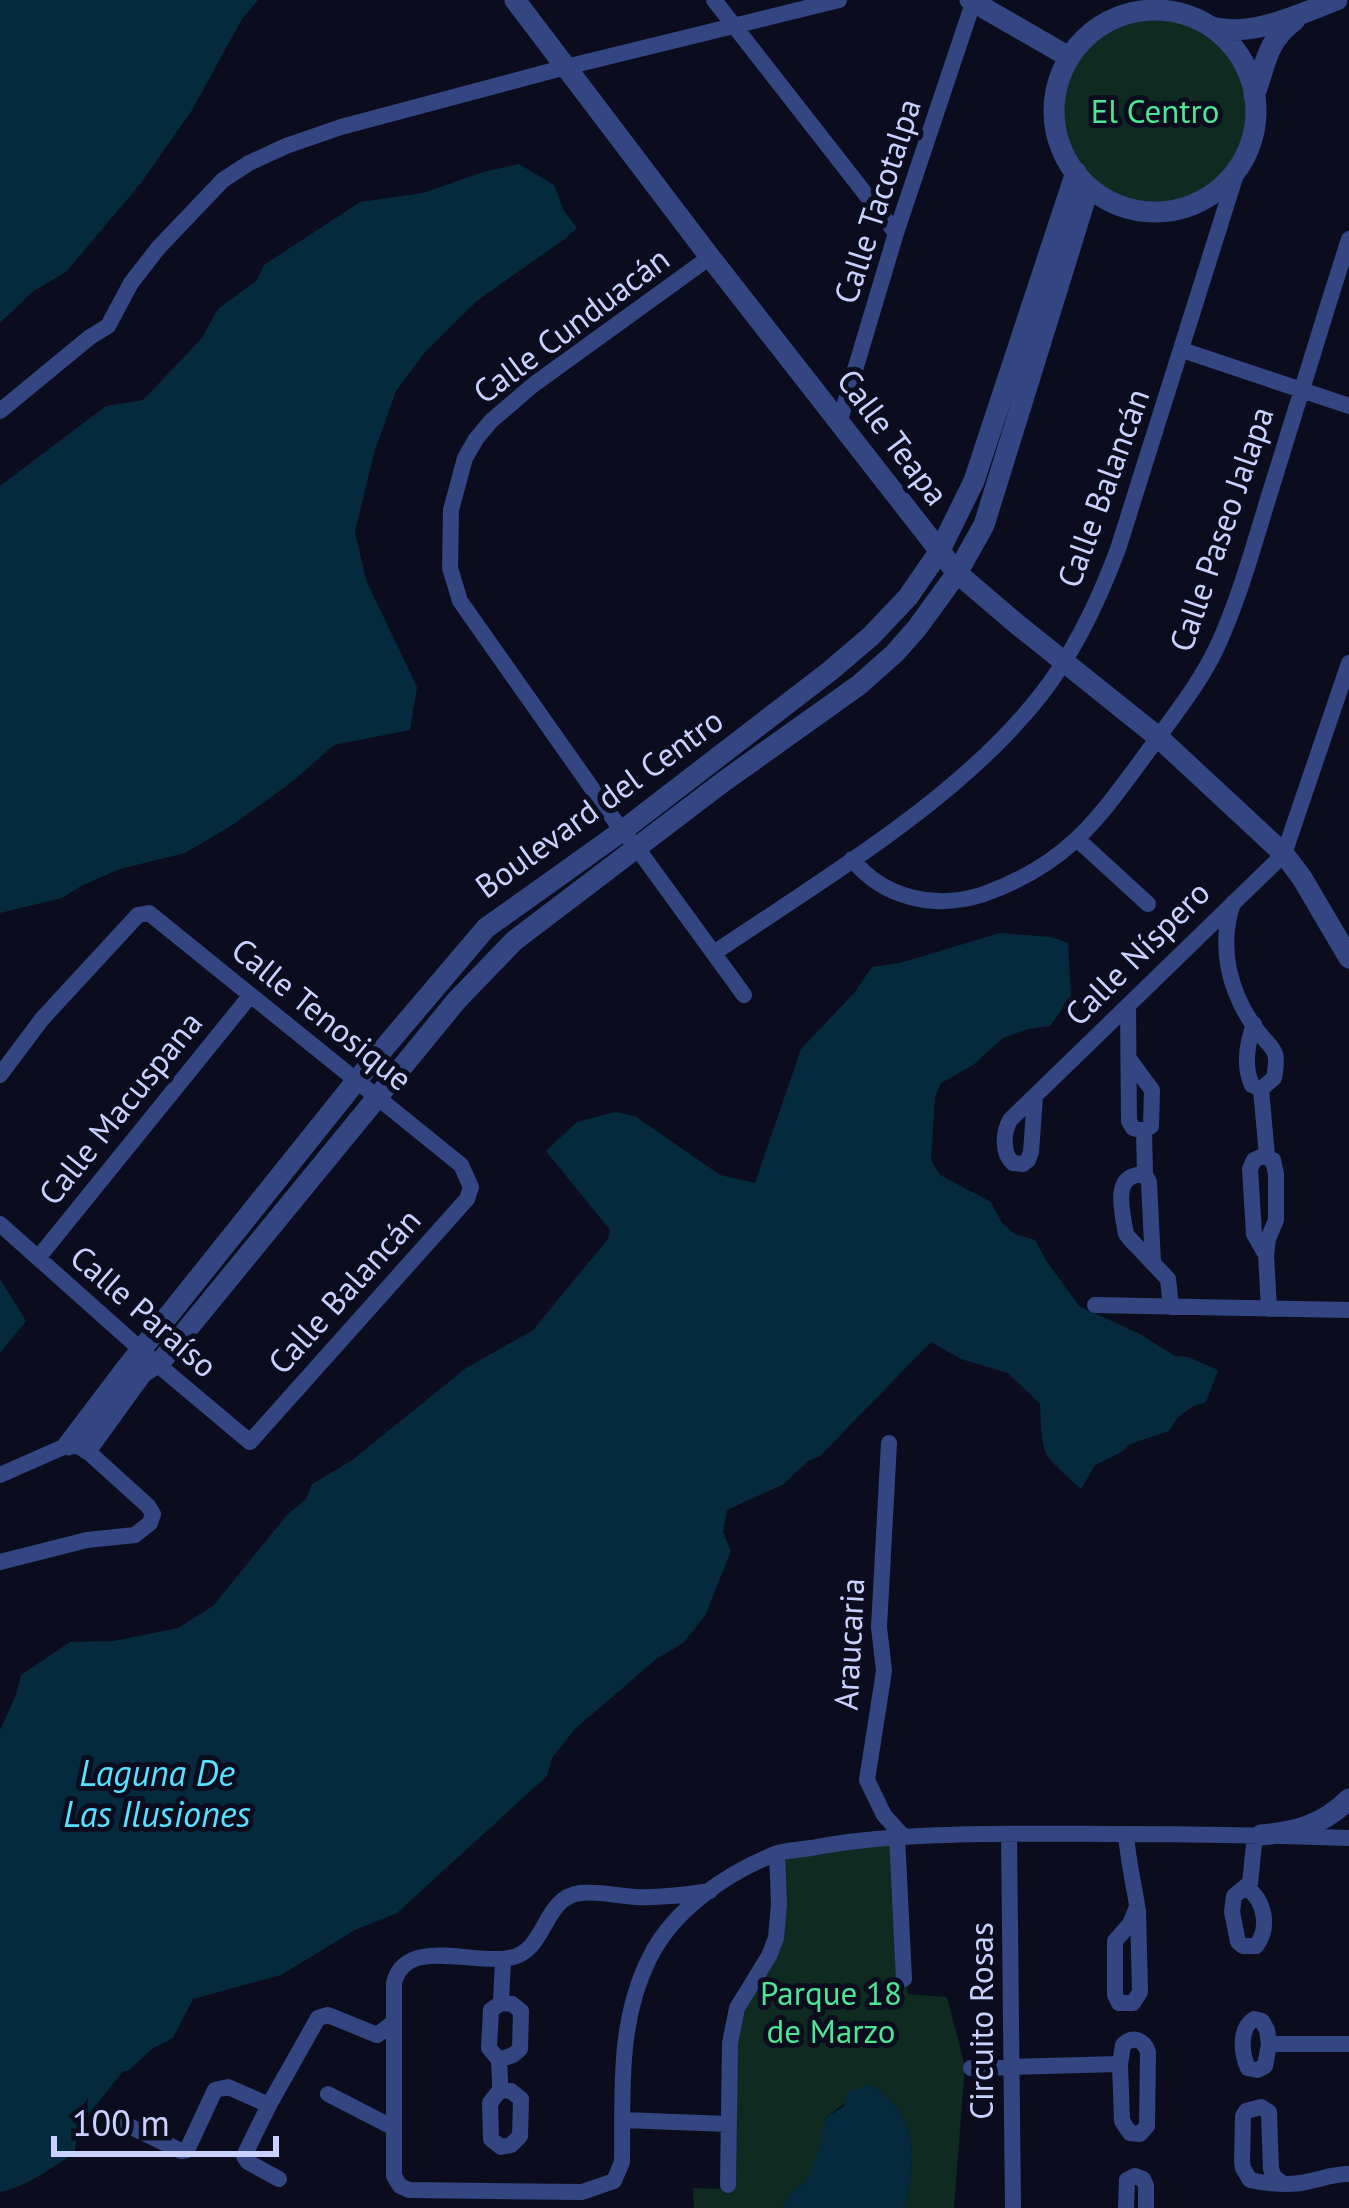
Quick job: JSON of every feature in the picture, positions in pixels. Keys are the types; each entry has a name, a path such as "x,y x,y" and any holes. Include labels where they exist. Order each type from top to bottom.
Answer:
{"street":[{"name":"Calle Teapa","path":"514,0 957,573 1158,736 1284,854 1349,958"},
{"path":"714,0 896,233"},
{"path":"0,411 108,326 126,290 159,247 239,168 313,136 839,0"},
{"path":"1310,10 1284,29 1269,48 1254,96 1252,136 1238,168 1222,186 1203,199 1167,211 1147,211 1124,207 1082,180 1060,145 1055,94 1070,57 1094,30 1128,14 1154,10 1172,11 1227,30 1244,29 1337,0"},
{"path":"973,1 1070,57"},
{"name":"Calle Tacotalpa","path":"840,420 973,1"},
{"path":"1210,26 1242,61 1254,96"},
{"name":"Calle Balancán","path":"714,953 940,793 1027,712 1064,662 1111,568 1238,168"},
{"name":"Boulevard del Centro","path":"78,1447 130,1376 505,949 891,617 939,552 974,481 1082,180"},
{"name":"Boulevard del Centro","path":"150,1358 357,1080 486,928 739,770 860,685 910,638 975,545 988,515 1082,180"},
{"name":"Calle Paseo Jalapa","path":"852,859 892,891 925,900 956,901 1020,879 1051,860 1097,820 1196,684 1223,633 1349,239"},
{"name":"Calle Cunduacán","path":"710,257 533,385 491,421 465,458 451,510 450,568 460,601 744,995"},
{"path":"1182,350 1349,406"},
{"path":"1284,854 1345,690 1349,663"},
{"path":"1077,839 1148,904"},
{"name":"Calle Níspero","path":"1035,1096 1284,854"},
{"path":"1235,898 1226,956 1231,980 1276,1058 1274,1078 1261,1089"},
{"name":"Calle Tenosique","path":"0,1075 42,1019 146,912 357,1080 468,1176"},
{"name":"Calle Macuspana","path":"38,1258 250,996"},
{"path":"1128,1005 1130,1121 1133,1128 1144,1131 1153,1263"},
{"path":"1254,1024 1247,1068 1252,1085 1261,1089"},
{"path":"1261,1089 1267,1156 1254,1160 1250,1169 1254,1234 1266,1255 1269,1309"},
{"path":"1145,1175 1128,1176 1123,1184 1124,1228 1168,1279 1172,1307"},
{"name":"Calle Balancán","path":"250,1442 467,1199 468,1176"},
{"name":"Calle Paraíso","path":"0,1224 250,1442"},
{"path":"1094,1305 1349,1310"},
{"name":"Araucaria","path":"889,1443 879,1627 884,1671 867,1780 900,1836"},
{"path":"0,1474 78,1447 153,1514 135,1535 87,1540 0,1562"},
{"path":"1258,1835 1314,1825 1349,1799"},
{"name":"Circuito Rosas","path":"1010,1834 1012,2208"},
{"path":"1126,1834 1137,1907 1140,1997 1133,2003 1119,2003 1114,1941 1130,1924 1137,1907"},
{"path":"1247,1888 1258,1835"},
{"path":"900,1836 904,1978"},
{"path":"710,1891 648,1897 569,1896 559,1902 532,1947 522,1955 503,1959 422,1957 403,1965 395,1976 393,2024 394,2176 400,2186 457,2200 504,2200 582,2192 614,2181 622,2162 623,2052 634,1996 656,1948 675,1922 710,1891 778,1853 900,1836 1349,1838"},
{"path":"728,2185 730,2043 737,2008 769,1957 778,1932 778,1853"},
{"path":"501,2002 503,1959"},
{"path":"499,2060 520,2049 521,2011 501,2002 491,2009 489,2048 499,2060 500,2085 490,2103 491,2139 501,2146 511,2145 520,2136 521,2099 500,2085"},
{"path":"279,2180 244,2156 318,2018 328,2015 377,2035 393,2024"},
{"path":"1127,2041 1144,2042 1148,2052 1147,2126 1140,2134 1126,2130 1122,2122 1120,2064 1121,2048 1127,2041"},
{"path":"1269,2044 1349,2044"},
{"path":"971,2068 1120,2064"},
{"path":"123,2123 181,2151 189,2146 220,2087 269,2105"},
{"path":"328,2094 392,2127"},
{"path":"1282,2182 1271,2169 1269,2112 1251,2108 1243,2116 1243,2168 1253,2182 1282,2182 1310,2182 1329,2174 1349,2174"},
{"path":"623,2120 728,2124"},
{"path":"1126,2208 1127,2180 1135,2176 1146,2186 1146,2208"}],"green space":[{"name":"El Centro","path":"1135,12 1175,12 1211,27 1239,55 1254,91 1254,131 1239,167 1211,195 1175,210 1135,210 1099,195 1071,167 1056,131 1056,91 1071,55 1099,27"},
{"name":"Parque 18 de Marzo","path":"897,1836 908,1994 947,1997 965,2066 954,2208 905,2208 910,2138 898,2110 870,2084 825,2118 817,2160 806,2182 782,2208 694,2208 693,2188 728,2189 737,2025 771,1958 782,1855"}],"water":[{"path":"0,0 258,0 242,19 192,110 141,183 66,272 32,292 0,323"},
{"path":"519,164 554,185 577,228 478,300 425,352 396,391 374,453 355,532 366,580 417,687 410,730 334,745 234,824 185,853 120,869 62,898 0,913 0,486 106,406 143,400 202,338 218,309 256,281 264,265 360,202 423,193"},
{"name":"Laguna De Las Ilusiones","path":"1000,933 1068,943 1071,996 1050,1026 1003,1038 973,1065 941,1083 935,1097 931,1160 940,1175 991,1202 1002,1223 1015,1234 1035,1240 1079,1306 1175,1356 1218,1370 1206,1402 1177,1418 1169,1431 1130,1444 1095,1465 1081,1489 1046,1453 1040,1404 1008,1373 961,1359 931,1342 820,1456 784,1484 727,1510 723,1532 731,1551 705,1616 683,1643 655,1660 575,1729 552,1758 547,1776 397,1913 355,1930 281,1975 193,1999 173,2038 123,2071 79,2127 74,2154 0,2192 0,1730 21,1675 70,1642 114,1641 178,1628 213,1606 287,1515 306,1499 312,1484 351,1461 466,1368 533,1330 608,1239 610,1230 546,1151 577,1122 615,1112 635,1116 720,1175 755,1183 801,1049 872,967"},
{"path":"0,1279 26,1321 0,1353"},
{"path":"870,2084 898,2110 910,2138 905,2208 782,2208 806,2182 821,2145 825,2118 844,2106 848,2092"}]}
